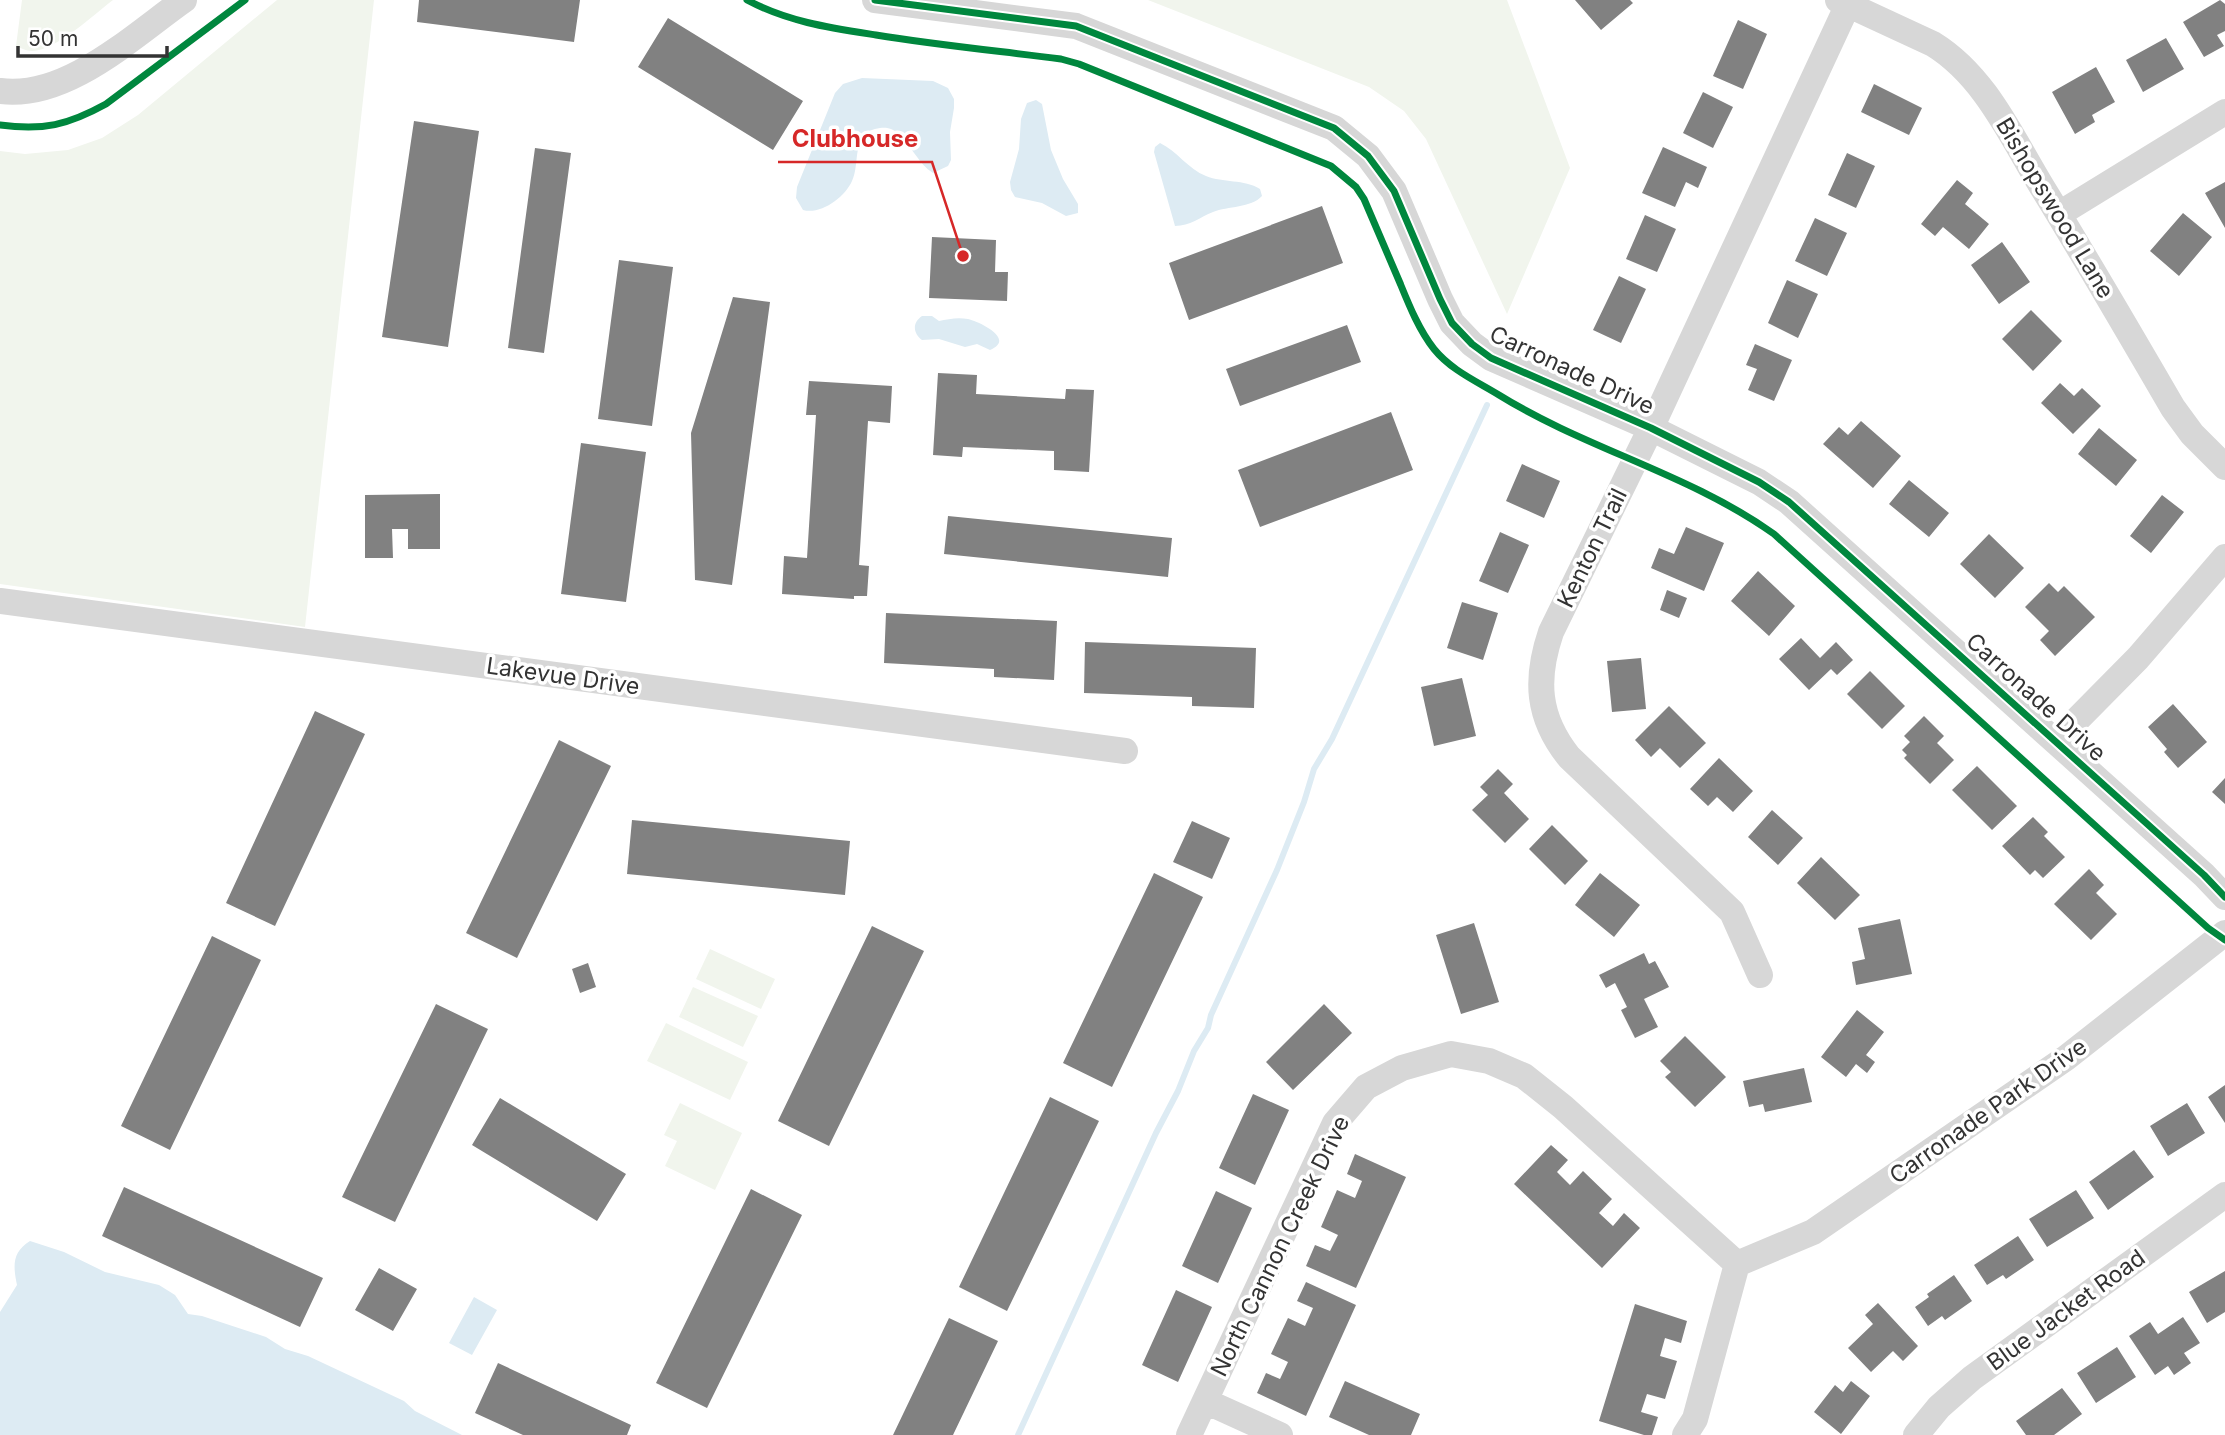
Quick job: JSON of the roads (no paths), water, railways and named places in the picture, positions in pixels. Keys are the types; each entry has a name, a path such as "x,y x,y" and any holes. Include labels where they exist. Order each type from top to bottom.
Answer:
{"street":[{"path":"0,91 43,89 78,76 184,0"},
{"name":"Carronade Drive","path":"876,0 1076,26 1334,128 1368,156 1394,191 1452,323 1472,344 1491,358 1651,428 1759,482 1789,502 2204,875 2225,897"},
{"name":"Kenton Trail","path":"1760,975 1732,912 1564,751 1551,729 1541,695 1541,666 1551,632 1651,428 1845,1"},
{"name":"Bishopswood Lane","path":"1845,1 1933,44 1960,64 1982,89 2173,408 2192,433 2225,467"},
{"path":"2059,214 2225,112"},
{"path":"2056,741 2137,658 2225,557"},
{"name":"Lakevue Drive","path":"0,601 1125,751"},
{"name":"Carronade Park Drive","path":"1737,1264 1813,1232 2066,1058 2225,933"},
{"name":"North Cannon Creek Drive","path":"1189,1435 1335,1123 1366,1087 1402,1068 1451,1054 1489,1061 1524,1076 1563,1107 1737,1264"},
{"name":"Blue Jacket Road","path":"1916,1435 1939,1407 1972,1378 2225,1195"},
{"path":"1685,1435 1696,1419 1737,1264"},
{"path":"1205,1401 1280,1435"}],"waterway":[{"path":"1018,1435 1156,1133 1178,1091 1194,1051 1208,1028 1211,1015 1277,870 1314,769 1332,739 1487,405"}],"place":[{"name":"Clubhouse","path":"963,256"}]}
